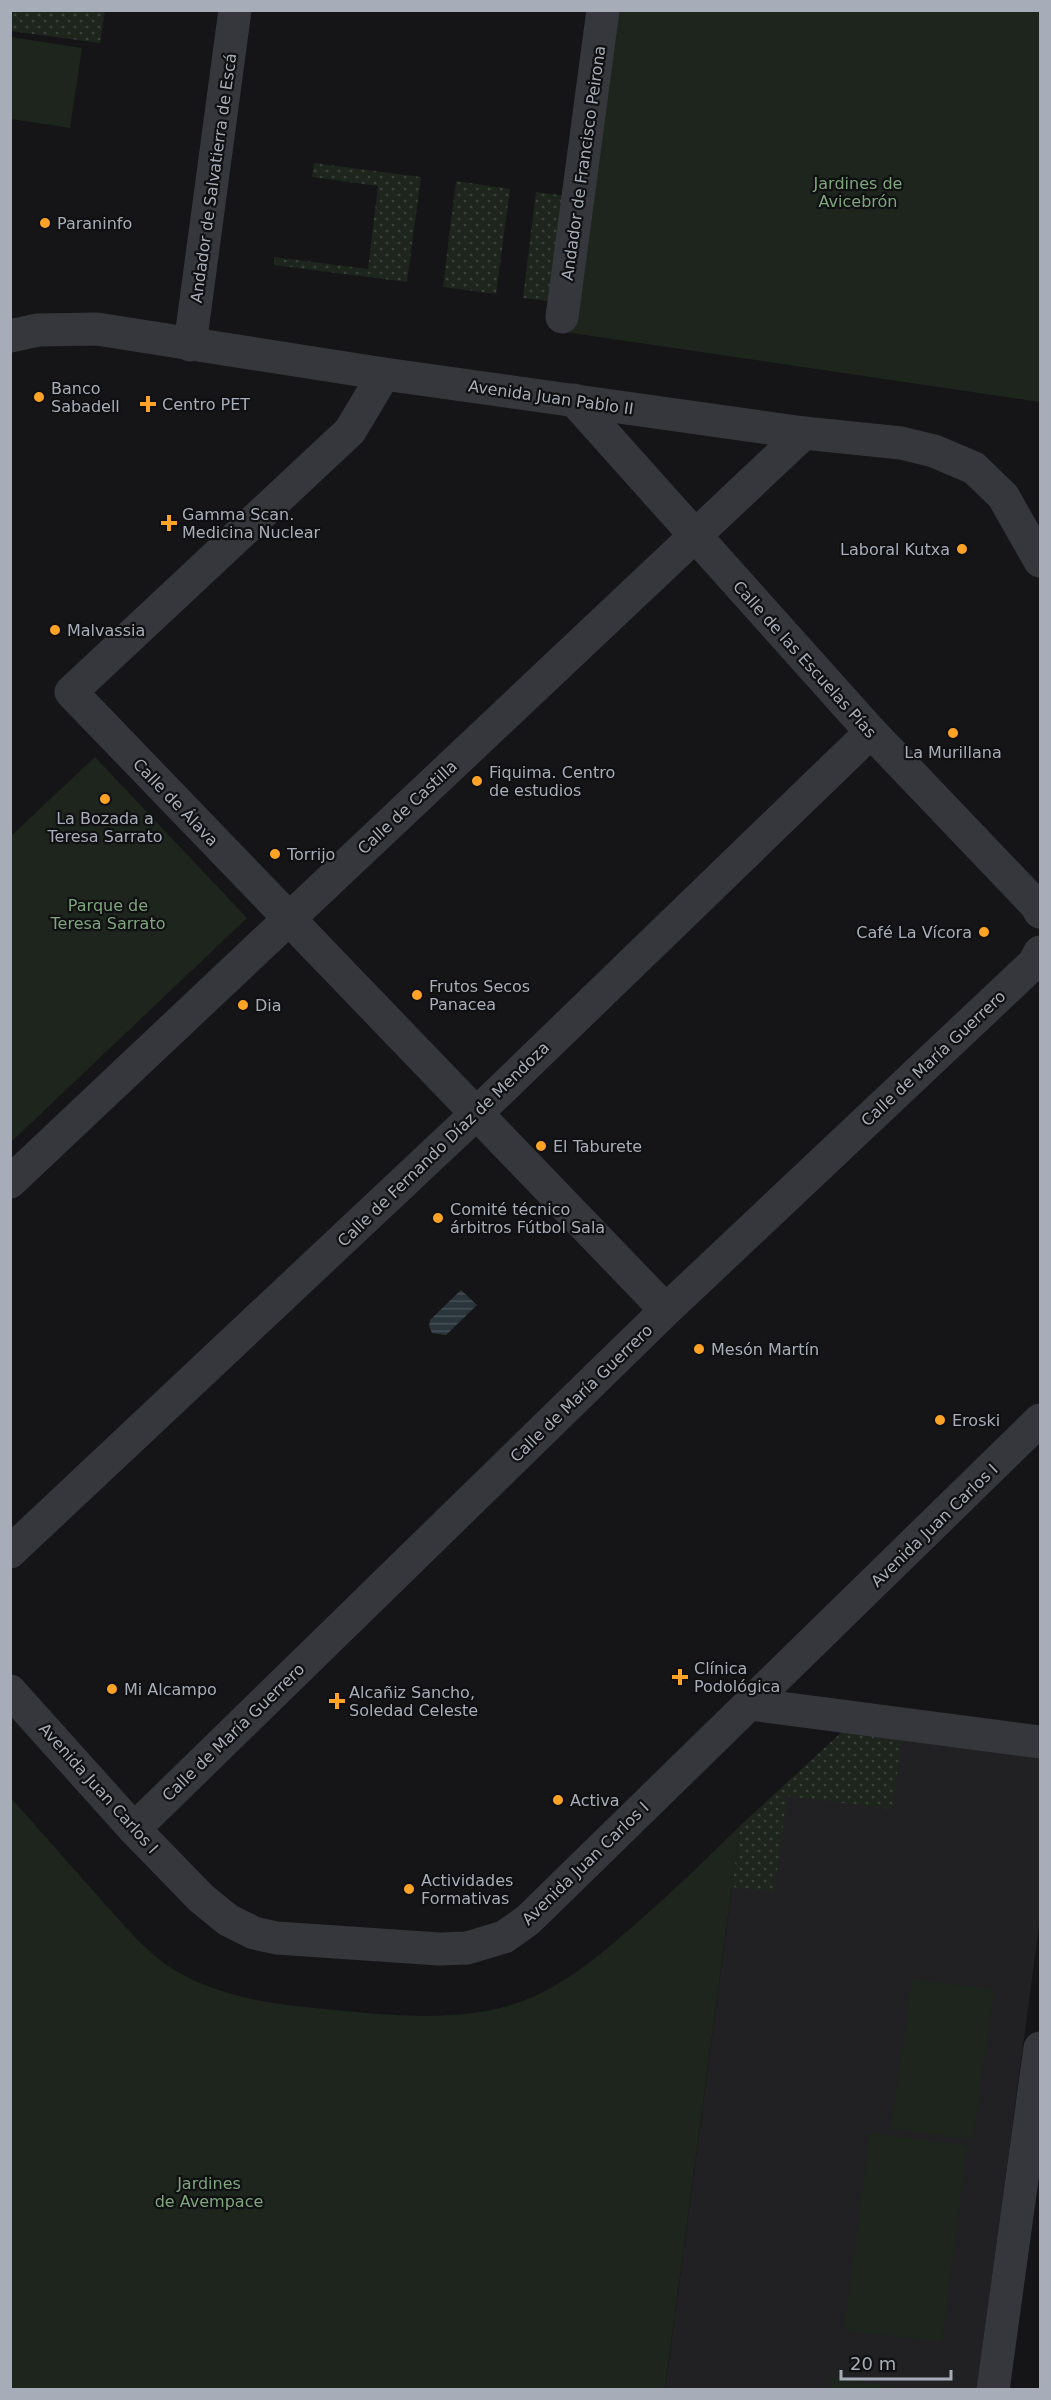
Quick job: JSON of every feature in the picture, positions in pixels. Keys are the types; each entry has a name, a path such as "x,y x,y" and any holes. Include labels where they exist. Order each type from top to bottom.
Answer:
{"street":[{"name":"Andador de Salvatierra de Escá","path":"190,345 235,10"},
{"name":"Andador de Francisco Peirona","path":"562,316 603,10"},
{"name":"Avenida Juan Pablo II","path":"10,336 38,330 97,329 384,374 804,433 901,443 934,451 974,468 1002,496 1041,561"},
{"name":"Calle de Álava","path":"384,374 350,431 71,692 660,1304"},
{"name":"Calle de las Escuelas Pías","path":"574,400 693,536 871,732 1041,912"},
{"name":"Calle de Castilla","path":"10,1182 804,433"},
{"name":"Calle de Fernando Díaz de Mendoza","path":"10,1552 477,1113 871,732"},
{"name":"Calle de María Guerrero","path":"134,1829 666,1310 1037,957"},
{"name":"Avenida Juan Carlos I","path":"10,1691 134,1829 201,1898 228,1920 254,1933 277,1938 439,1950 466,1948 504,1937 528,1920 1041,1420"},
{"path":"750,1704 1041,1742"},
{"path":"993,2390 1041,2048"}],"shaded area":[{"path":"461,1290 477,1305 446,1335 432,1333 429,1326 430,1320"},
{"path":"843,1731 1040,1757 1040,1919 977,2389 665,2390 740,1826"}],"green space":[{"path":"11,10 105,11 100,43 11,31"},
{"name":"Jardines de Avicebrón","path":"591,11 1040,11 1040,402 551,330"},
{"path":"11,37 82,48 70,128 11,119"},
{"path":"314,163 421,177 407,282 274,265 274,257 368,269 378,186 312,177"},
{"path":"456,181 510,189 496,294 443,287"},
{"path":"536,192 568,196 555,302 523,298"},
{"name":"Parque de Teresa Sarrato","path":"95,757 247,918 11,1142 11,836"},
{"path":"843,1731 902,1739 892,1809 787,1796 774,1892 732,1887 740,1826"},
{"name":"Jardines de Avempace","path":"11,1798 133,1935 165,1964 183,1975 222,1991 262,2001 304,2007 420,2016 445,2016 492,2010 533,1997 551,1988 585,1966 617,1940 740,1826 665,2389 11,2389"},
{"path":"912,1979 994,1990 973,2140 891,2129"},
{"path":"870,2133 967,2146 942,2342 844,2330"},
{"path":"830,2378 918,2389 828,2389"}],"place":[{"name":"Paraninfo","path":"45,223"},
{"name":"Banco Sabadell","path":"39,397"},
{"name":"Centro PET","path":"148,404"},
{"name":"Gamma Scan. Medicina Nuclear","path":"169,523"},
{"name":"Laboral Kutxa","path":"962,549"},
{"name":"Malvassia","path":"55,630"},
{"name":"La Murillana","path":"953,733"},
{"name":"Fiquima. Centro de estudios","path":"477,781"},
{"name":"La Bozada a Teresa Sarrato","path":"105,799"},
{"name":"Torrijo","path":"275,854"},
{"name":"Café La Vícora","path":"984,932"},
{"name":"Frutos Secos Panacea","path":"417,995"},
{"name":"Dia","path":"243,1005"},
{"name":"El Taburete","path":"541,1146"},
{"name":"Comité técnico árbitros Fútbol Sala","path":"438,1218"},
{"name":"Mesón Martín","path":"699,1349"},
{"name":"Eroski","path":"940,1420"},
{"name":"Clínica Podológica","path":"680,1677"},
{"name":"Mi Alcampo","path":"112,1689"},
{"name":"Alcañiz Sancho, Soledad Celeste","path":"337,1701"},
{"name":"Activa","path":"558,1800"},
{"name":"Actividades Formativas","path":"409,1889"}]}
